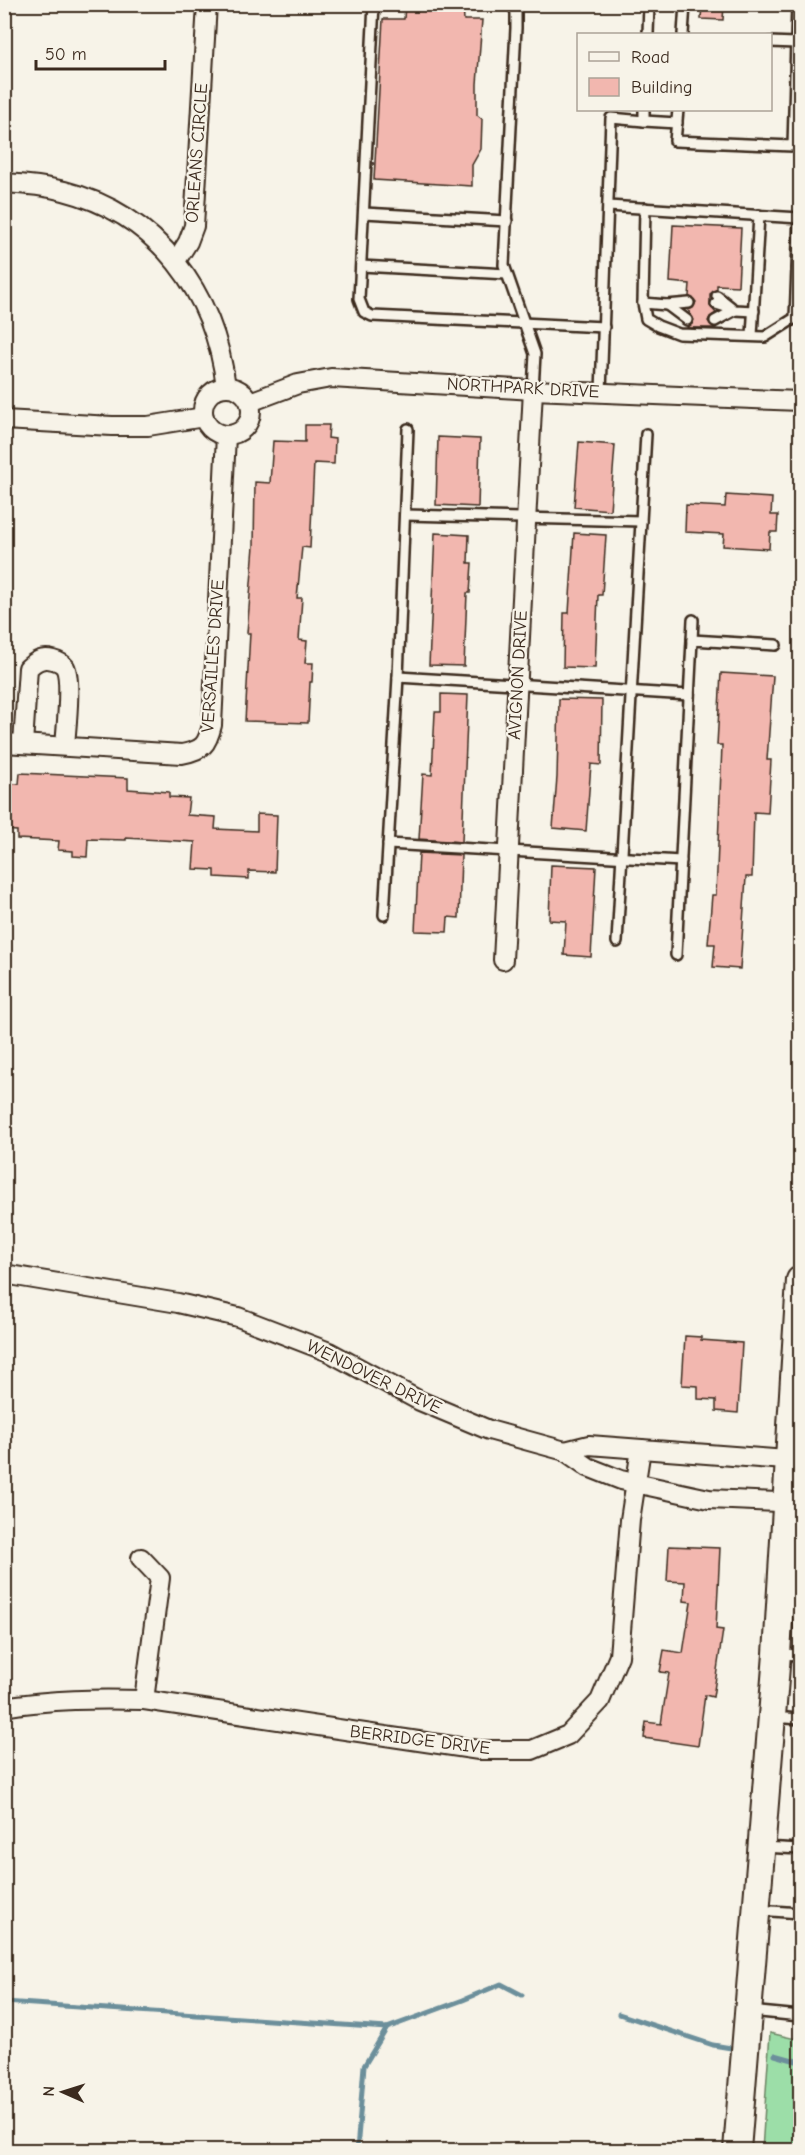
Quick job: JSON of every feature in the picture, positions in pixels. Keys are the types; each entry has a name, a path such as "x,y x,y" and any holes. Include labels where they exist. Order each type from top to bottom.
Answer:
{"main road":[{"path":"737,2151 771,1717 789,1654 801,1280"}],"street":[{"name":"ORLEANS CIRCLE","path":"176,261 188,242 194,226 207,4"},
{"path":"4,183 64,191 112,210 133,221 153,237 176,261 201,299 222,358 226,387"},
{"name":"NORTHPARK DRIVE","path":"250,402 298,384 332,378 533,390 801,401"},
{"path":"226,387 240,391 250,402 251,414 246,427 235,434 226,435 215,432 204,417 204,409 209,396 226,387"},
{"name":"AVIGNON DRIVE","path":"503,960 533,390"},
{"path":"4,420 148,426 204,417"},
{"name":"VERSAILLES DRIVE","path":"14,744 182,754 195,751 208,739 212,725 226,435"},
{"path":"14,744 28,668 40,659 50,659 58,661 65,667 68,680 65,746"},
{"name":"WENDOVER DRIVE","path":"4,1274 178,1303 237,1317 329,1352 420,1401 489,1430 565,1451 588,1467 636,1485 709,1499 794,1503"},
{"name":"WENDOVER DRIVE","path":"565,1451 589,1445 795,1461"},
{"name":"BERRIDGE DRIVE","path":"4,1707 38,1701 144,1700 480,1750 532,1750 568,1735 600,1701 620,1656 630,1520 641,1449"},
{"path":"141,1558 160,1578 144,1700"}],"lane":[{"path":"374,4 359,299 364,312 372,316 604,327"},
{"path":"513,4 516,13 516,28 504,266 535,354 533,390"},
{"path":"648,33 649,4"},
{"path":"683,33 685,4"},
{"path":"678,111 675,141 793,146 797,4"},
{"path":"772,42 796,43"},
{"path":"644,111 644,121"},
{"path":"601,392 611,118 677,123"},
{"path":"608,206 645,208 759,215 800,218 795,318 765,337 679,334 646,319 643,303 645,208"},
{"path":"364,213 507,221"},
{"path":"752,336 759,215"},
{"path":"361,266 507,274"},
{"path":"643,303 667,305 689,302"},
{"path":"667,305 687,320"},
{"path":"735,310 716,308 754,311"},
{"path":"384,915 398,677 408,429"},
{"path":"617,942 646,434"},
{"path":"405,515 641,521"},
{"path":"676,955 693,621"},
{"path":"692,640 776,645"},
{"path":"398,677 689,695"},
{"path":"388,844 681,861"},
{"path":"771,1717 801,1719"},
{"path":"760,1847 801,1849"},
{"path":"756,1910 801,1913"},
{"path":"748,2011 801,2016"}],"green space":[{"path":"770,2033 800,2040 800,2150 762,2150"}],"building":[{"path":"405,4 463,4 464,20 482,20 477,84 477,115 482,119 481,149 472,165 472,186 374,180 383,19 404,19"},
{"path":"702,4 724,4 723,20 701,19"},
{"path":"673,225 741,228 738,286 717,285 717,289 710,294 710,306 716,313 708,321 715,328 687,328 694,320 688,310 693,308 696,302 689,296 690,284 670,282"},
{"path":"305,425 329,425 328,438 335,439 334,464 314,463 310,548 302,547 297,598 302,598 299,640 307,641 305,663 313,663 308,723 245,721 255,482 270,483 273,441 305,442"},
{"path":"438,437 480,439 478,507 436,505"},
{"path":"579,442 615,445 610,510 574,507"},
{"path":"726,495 772,498 771,515 778,515 777,532 770,532 769,549 723,546 724,534 685,532 686,505 725,507"},
{"path":"435,533 469,535 468,563 472,563 470,593 467,593 464,666 429,665"},
{"path":"574,533 606,535 602,595 598,595 595,668 563,667 564,613 569,613"},
{"path":"721,673 773,676 767,760 771,760 768,813 754,812 752,877 746,877 740,969 713,967 715,944 708,944 712,895 716,895 722,745 717,745"},
{"path":"441,694 468,695 462,842 419,839 423,774 432,775 435,712 441,712"},
{"path":"559,699 602,700 601,765 591,764 586,831 553,828"},
{"path":"20,773 128,778 128,789 169,792 169,797 189,798 187,815 216,817 215,829 257,831 257,814 277,815 275,872 249,871 249,879 215,877 215,870 193,869 195,842 126,838 126,840 88,839 87,857 73,856 73,851 58,850 59,841 17,839 17,831 4,830 4,783 19,784"},
{"path":"419,853 461,855 459,918 448,917 447,932 415,931"},
{"path":"551,865 596,867 591,957 564,955 566,921 549,920"},
{"path":"685,1336 701,1337 701,1340 742,1343 738,1413 716,1411 716,1400 698,1399 698,1386 682,1385"},
{"path":"669,1546 720,1548 716,1629 723,1630 713,1697 705,1695 698,1746 644,1738 646,1722 661,1724 669,1673 660,1672 664,1650 683,1653 691,1602 684,1601 685,1582 667,1581"}],"waterway":[{"path":"4,2002 387,2028 501,1984 522,1995"},
{"path":"619,2014 713,2045 731,2048"},
{"path":"357,2150 364,2066 387,2028"},
{"path":"775,2055 800,2062"}]}
